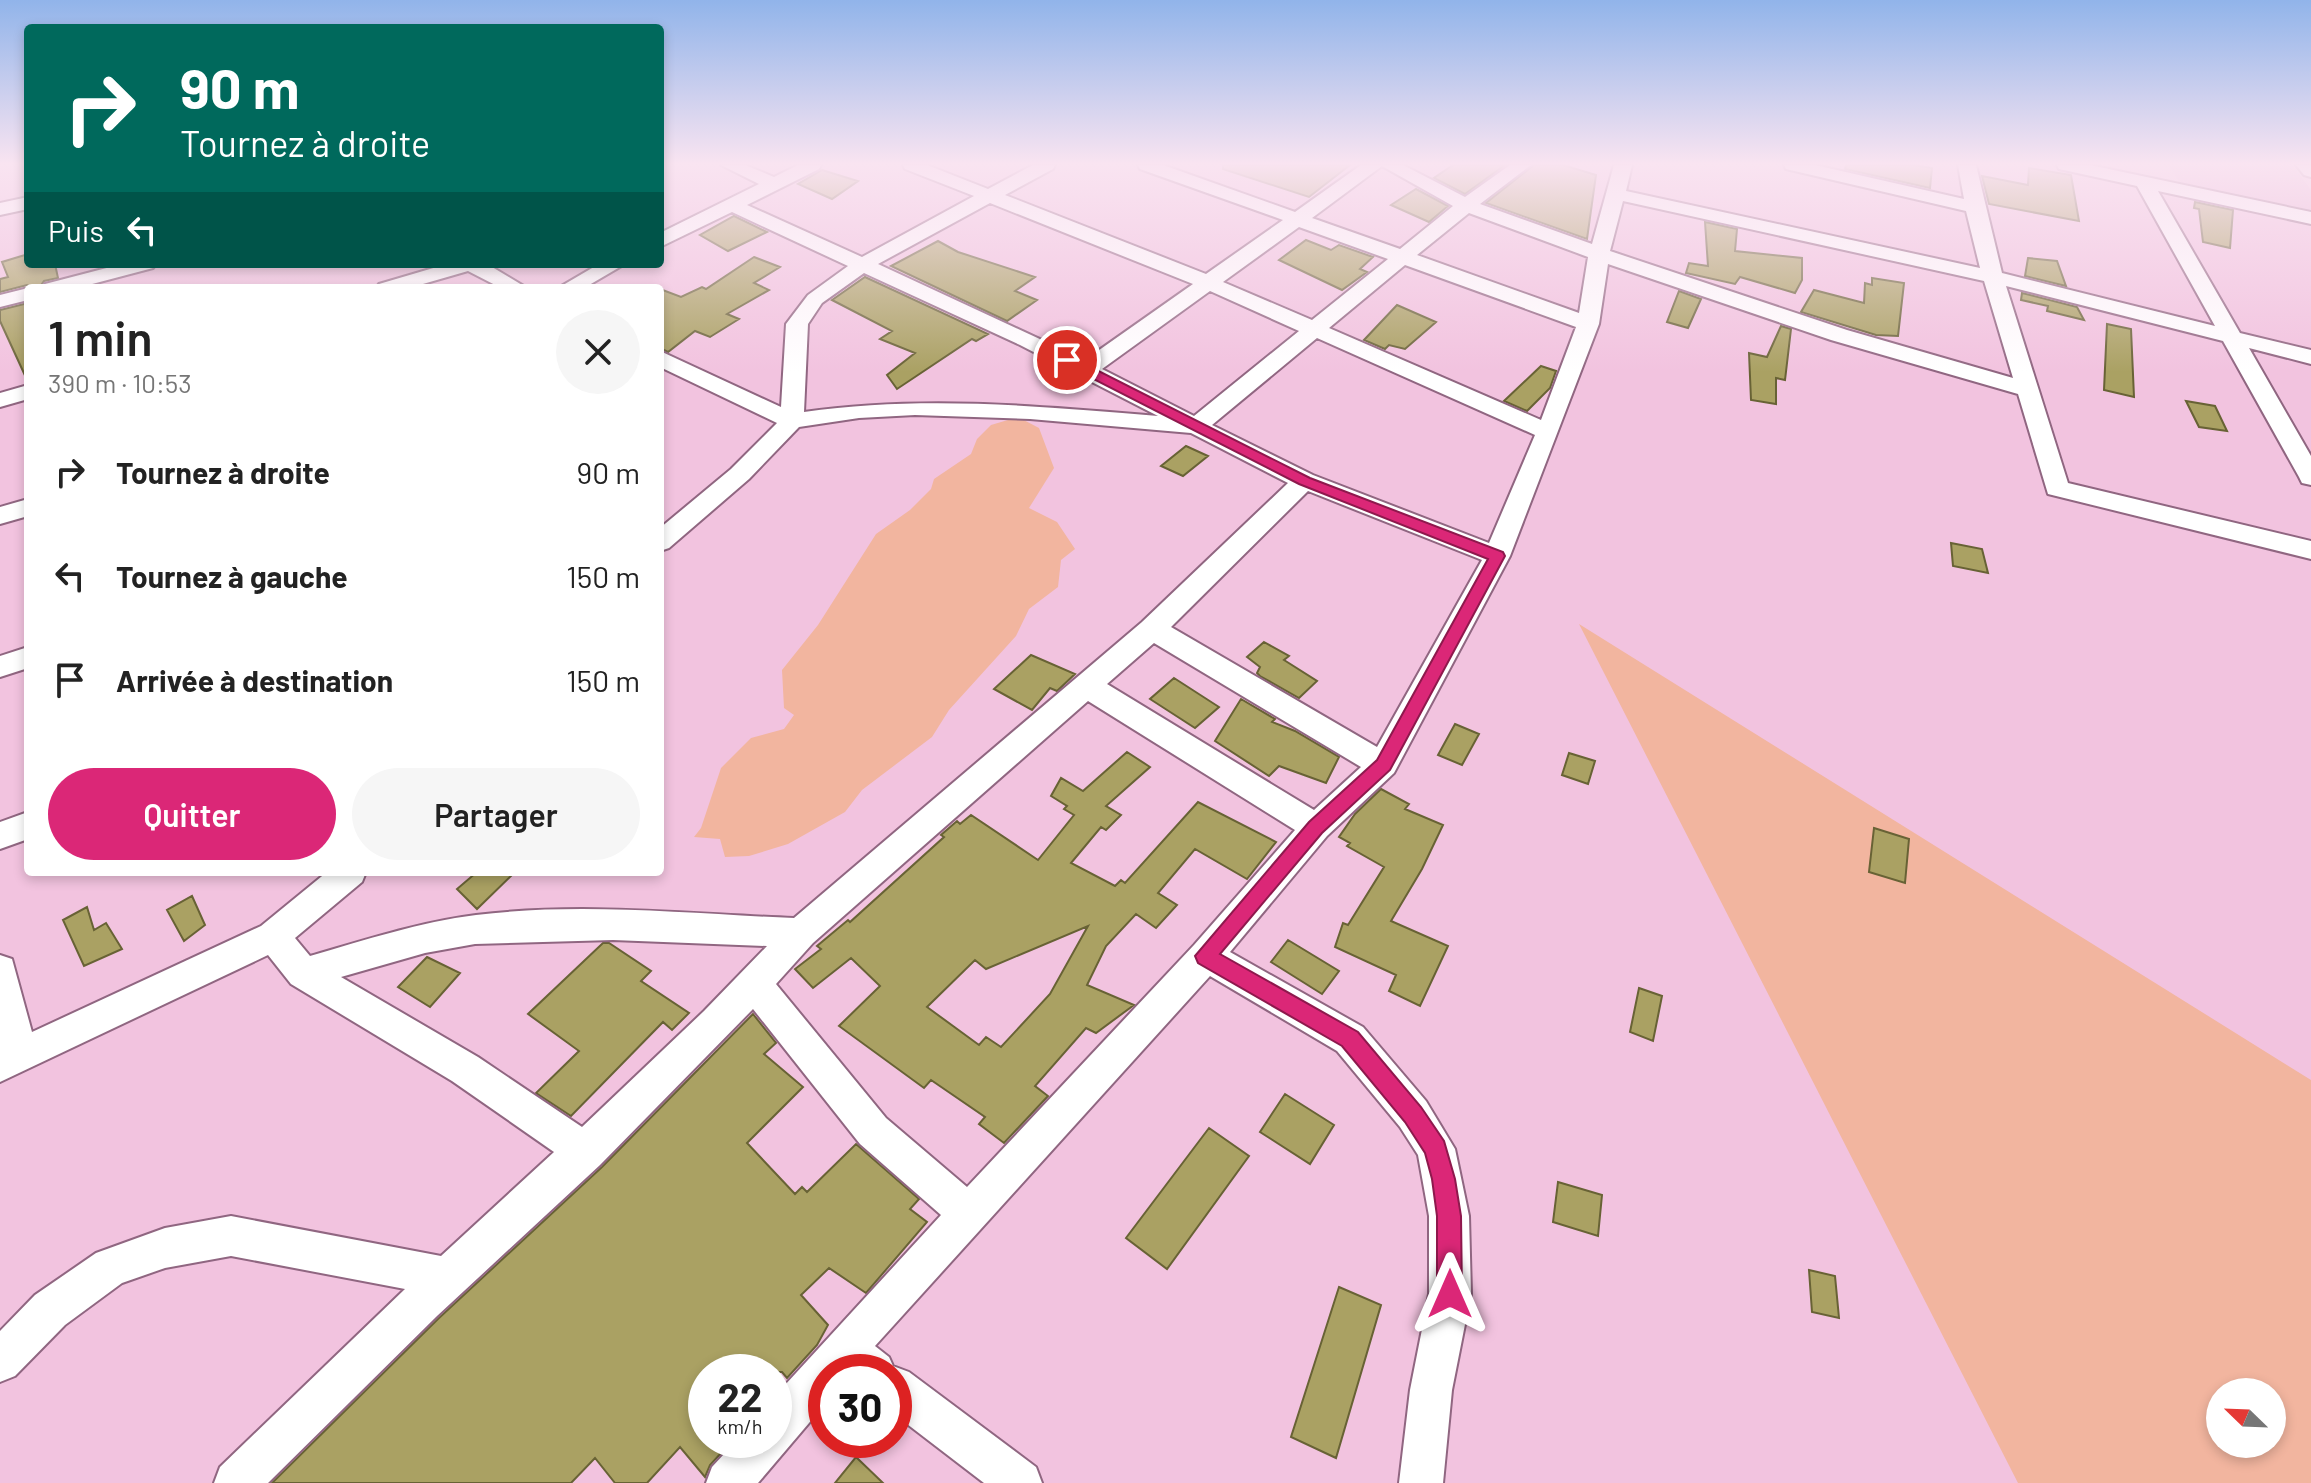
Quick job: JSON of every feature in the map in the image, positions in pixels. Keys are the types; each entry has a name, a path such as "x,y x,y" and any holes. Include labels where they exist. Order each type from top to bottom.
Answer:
{"street":[{"path":"799,234 1086,370 1304,481 1497,556"},
{"path":"664,539 717,495 792,421 797,324 815,299 865,263 918,234"},
{"path":"1088,234 1207,282 1548,432"},
{"path":"1086,370 1273,234"},
{"path":"1338,234 1588,324"},
{"path":"664,360 792,421 859,411 915,408 1030,412 1196,426 1432,234"},
{"path":"1545,234 1839,335 2029,390"},
{"path":"864,1354 970,1215 1206,956 1316,827 1383,765 1497,556 1588,324 1604,234"},
{"path":"1799,234 1994,277 2311,357"},
{"path":"1982,234 2057,488 2311,550"},
{"path":"2181,234 2232,337 2311,477"},
{"path":"68,284 130,268"},
{"path":"400,284 456,268"},
{"path":"478,268 509,284"},
{"path":"576,284 607,268"},
{"path":"0,301 24,295"},
{"path":"0,400 24,393"},
{"path":"236,1483 447,1277 586,1152 755,984 801,933 1152,629 1304,481"},
{"path":"0,516 24,508"},
{"path":"1152,629 1383,765"},
{"path":"0,667 24,658"},
{"path":"1087,686 1316,827"},
{"path":"0,836 24,827"},
{"path":"0,970 10,1060 273,936 345,876"},
{"path":"303,973 420,939 499,927 609,925 801,933"},
{"path":"273,936 303,973 465,1069 586,1152"},
{"path":"1206,956 1350,1039 1413,1114 1436,1149 1449,1216 1450,1294 1431,1390 1421,1483"},
{"path":"755,984 865,1122 970,1215"},
{"path":"0,1361 50,1310 110,1267 165,1248 231,1236 447,1277"},
{"path":"912,1401 1020,1483"},
{"path":"792,1415 808,1402"},
{"path":"728,1483 750,1458"}],"shaded area":[{"path":"1018,417 1039,428 1054,468 1029,508 1057,522 1075,549 1061,560 1058,587 1029,609 1016,636 949,710 932,737 862,790 845,812 788,844 749,856 725,857 720,839 694,837 701,828 721,768 751,738 784,729 794,715 784,708 782,670 818,625 876,534 910,510 931,489 934,479 971,454 977,439 991,425"},
{"path":"1579,624 2311,1080 2311,1483 2018,1483"}],"building":[{"path":"701,234 762,234 728,251"},
{"path":"1706,234 1737,234 1735,251 1802,258 1802,280 1795,293 1740,277 1735,284 1686,273 1689,263 1708,266"},
{"path":"2202,234 2231,234 2230,248 2203,242"},
{"path":"1306,240 1331,250 1339,245 1373,257 1360,269 1367,272 1342,290 1279,260"},
{"path":"938,241 958,252 1035,277 1015,291 1037,300 1007,321 891,266"},
{"path":"24,255 24,268 56,268 58,278 0,292 0,279 8,277 2,262"},
{"path":"754,257 780,267 754,283 769,290 727,314 739,319 710,337 695,331 668,352 664,350 664,291 681,297 702,287 706,289"},
{"path":"2028,258 2057,261 2066,286 2025,276"},
{"path":"865,277 988,334 976,341 972,339 897,389 887,375 915,353 880,339 892,331 832,300"},
{"path":"1872,278 1904,283 1898,336 1876,335 1801,312 1814,290 1864,303 1865,283 1872,285"},
{"path":"1679,291 1701,299 1688,328 1667,322"},
{"path":"2022,293 2077,307 2084,320 2047,311 2048,306 2021,300"},
{"path":"24,304 24,373 0,321 0,310"},
{"path":"1397,305 1436,322 1405,349 1389,345 1385,349 1364,340"},
{"path":"2107,324 2131,329 2134,397 2104,390"},
{"path":"1781,326 1791,329 1785,380 1776,378 1776,404 1751,400 1749,353 1767,357"},
{"path":"1541,366 1556,371 1550,388 1527,411 1504,401"},
{"path":"2186,401 2215,406 2227,431 2199,427"},
{"path":"1186,446 1208,456 1183,476 1161,466"},
{"path":"1951,543 1982,549 1988,573 1953,566"},
{"path":"1264,642 1289,656 1284,660 1317,681 1299,698 1260,676 1257,673 1260,667 1247,657"},
{"path":"1031,655 1075,674 1057,691 1050,688 1032,710 994,689"},
{"path":"1174,678 1219,707 1195,728 1150,699"},
{"path":"1241,699 1275,719 1272,722 1295,731 1339,757 1326,783 1279,766 1269,776 1215,741"},
{"path":"1455,724 1479,734 1462,765 1438,755"},
{"path":"1127,752 1150,767 1106,806 1121,815 1106,830 1101,827 1071,863 1115,886 1121,880 1125,883 1198,802 1276,842 1247,879 1195,849 1158,893 1177,905 1156,928 1136,914 1106,946 1087,985 1134,1005 1096,1033 1086,1028 1035,1086 1048,1096 1004,1143 979,1124 985,1117 931,1080 924,1088 839,1026 880,986 851,958 813,988 795,969 821,949 817,946 848,920 850,922 944,837 941,835 957,821 960,824 971,815 1038,860 1074,815 1064,809 1067,806 1051,796 1061,778 1083,791","holes":["1088,926 1050,994 1001,1047 986,1037 979,1045 927,1007 975,960 986,969"]},
{"path":"1569,753 1595,761 1588,784 1562,775"},
{"path":"1381,789 1409,804 1405,809 1443,825 1422,869 1391,921 1448,946 1420,1006 1389,991 1396,975 1335,947 1343,923 1348,925 1384,867 1347,846 1350,843 1339,837 1355,814"},
{"path":"1874,828 1909,839 1905,883 1869,872"},
{"path":"472,876 511,876 477,909 457,889"},
{"path":"192,896 205,925 184,941 167,910"},
{"path":"87,907 94,930 106,923 122,949 84,966 63,920"},
{"path":"1288,940 1339,971 1322,994 1271,962"},
{"path":"603,943 609,943 651,971 641,981 689,1013 672,1030 663,1022 571,1116 536,1093 579,1051 528,1014"},
{"path":"427,957 460,973 430,1007 398,987"},
{"path":"1639,988 1662,996 1653,1041 1630,1032"},
{"path":"753,1014 776,1043 764,1054 803,1087 747,1143 795,1194 802,1187 807,1192 856,1144 919,1199 910,1209 927,1222 866,1293 829,1268 801,1295 828,1325 817,1345 792,1372 792,1354 688,1354 688,1457 680,1447 647,1483 615,1483 595,1458 571,1483 272,1483 439,1318 602,1167"},
{"path":"1285,1094 1334,1125 1310,1164 1260,1132"},
{"path":"1209,1128 1249,1156 1167,1269 1126,1238"},
{"path":"1558,1182 1602,1195 1598,1236 1553,1222"},
{"path":"1809,1270 1835,1276 1839,1318 1812,1312"},
{"path":"1339,1287 1381,1305 1336,1458 1291,1437"},
{"path":"689,1458 716,1458 705,1477"},
{"path":"857,1458 883,1483 835,1483"}],"route":[{"path":"1067,360 1304,481 1497,556 1383,765 1316,827 1206,956 1350,1039 1413,1114 1436,1149 1444,1179 1449,1216 1450,1294"}]}
